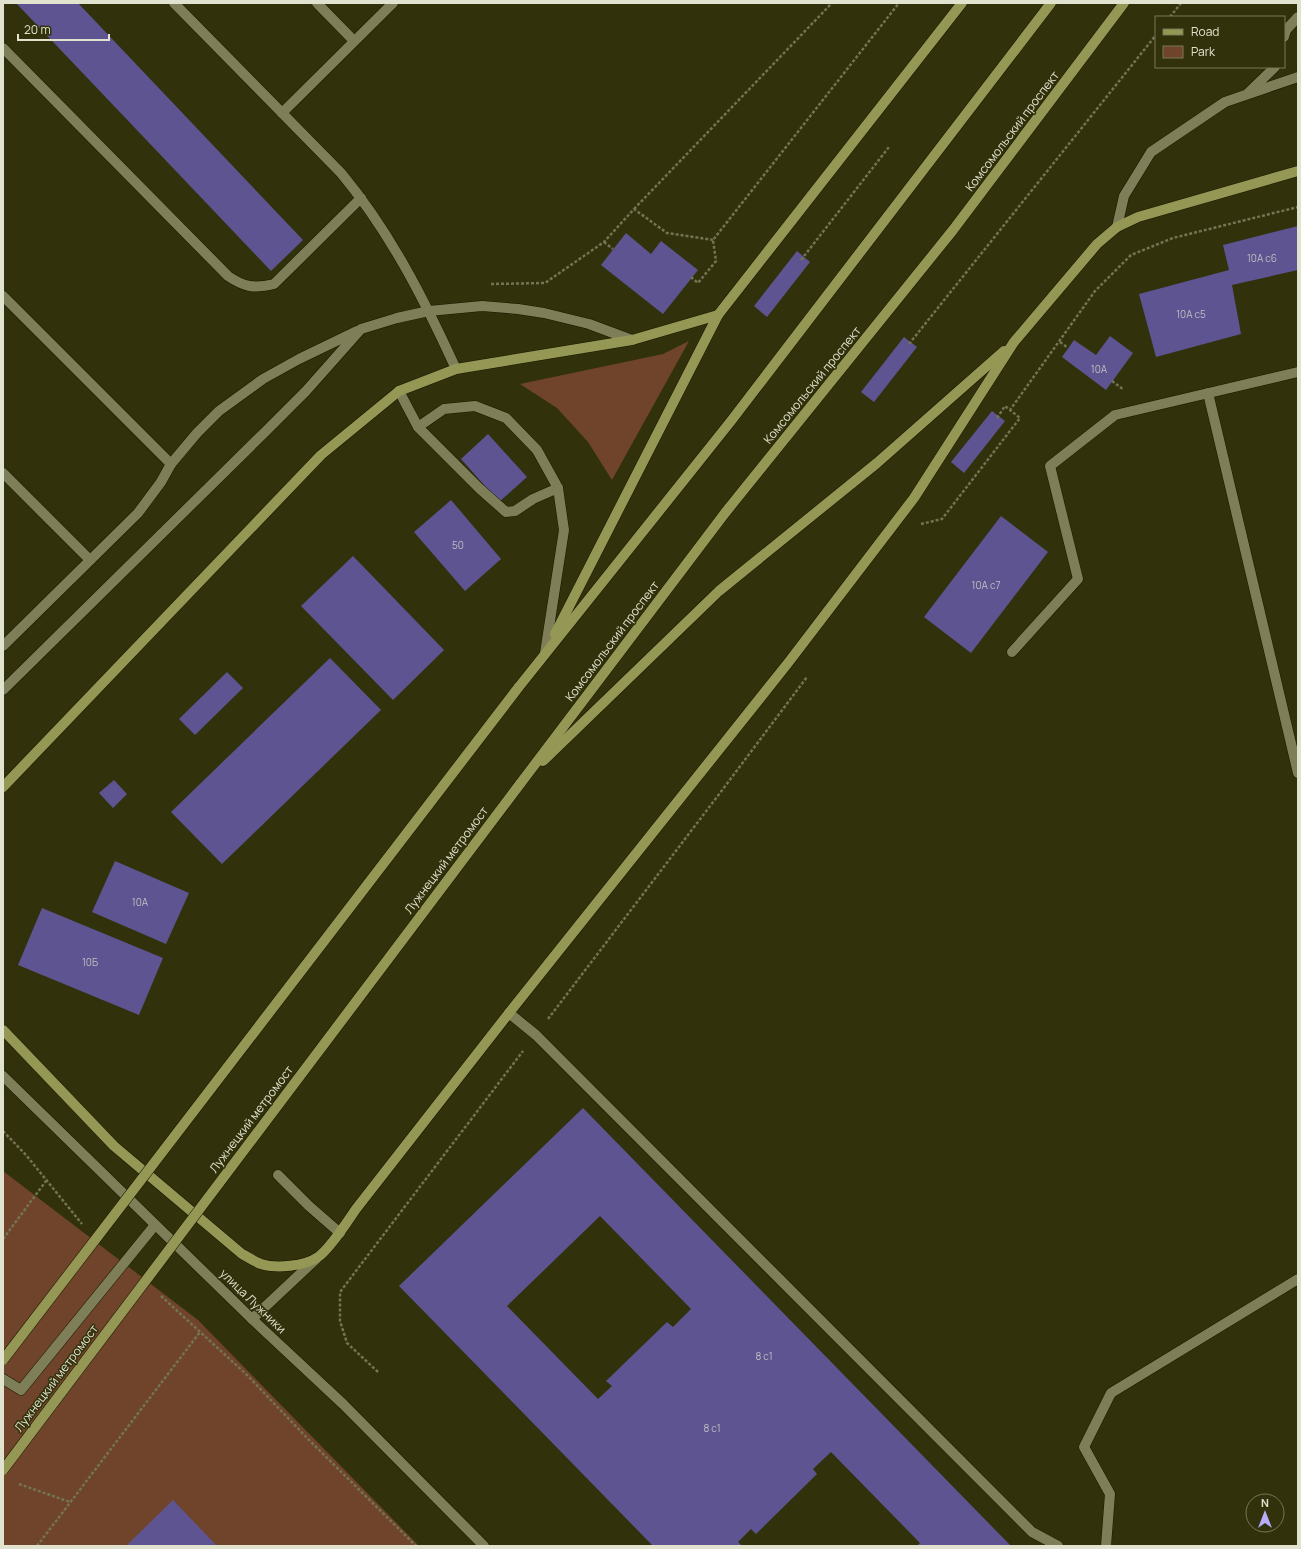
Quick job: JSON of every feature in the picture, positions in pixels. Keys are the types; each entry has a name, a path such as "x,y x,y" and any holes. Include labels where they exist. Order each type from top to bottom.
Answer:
{"main road":[{"path":"545,653 718,315 962,3"},
{"path":"3,1360 545,653 732,421 1051,3"},
{"name":"Комсомольский проспект","path":"520,784 725,513 953,230 1124,3"},
{"path":"3,1030 114,1146 242,1254 261,1264 284,1266 307,1262 319,1256 340,1233 356,1209 509,1013 788,663 914,498 1014,342 1097,244 1117,227 1138,217 1298,171"},
{"path":"3,787 321,455 399,391 456,369 632,340 718,315"},
{"path":"520,784 719,591 877,463 1014,342"},
{"name":"Лужнецкий метромост","path":"3,1470 520,784"}],"street":[{"path":"174,3 282,112 362,198 406,266 456,369"},
{"path":"317,3 354,41"},
{"path":"282,112 393,3"},
{"path":"1285,34 1286,30 1298,17"},
{"path":"3,48 228,276 239,284 250,287 262,287 274,284 362,198"},
{"path":"1246,96 1274,68"},
{"path":"1117,227 1124,196 1151,152 1225,102 1298,77"},
{"path":"3,296 171,464"},
{"path":"3,646 138,513 161,482 171,464 197,433 238,396 263,379 299,359 361,330 397,318 429,311 482,306 544,313 589,324 632,340"},
{"path":"3,690 306,391 361,330"},
{"path":"1012,652 1078,578 1050,466 1115,415 1298,372"},
{"path":"399,391 418,427 480,489 506,512 515,511 533,499 558,488"},
{"path":"1208,393 1298,773"},
{"path":"418,427 444,409 475,406 506,418 537,450 558,488 564,530 545,653"},
{"path":"3,473 90,560"},
{"path":"509,1013 536,1035 1032,1532 1058,1546"},
{"name":"улица Лужники","path":"3,1076 252,1319 343,1404 484,1546"},
{"path":"278,1175 340,1233"},
{"path":"3,1379 21,1390 155,1225"},
{"path":"252,1319 319,1256"},
{"path":"1106,1546 1110,1494 1084,1447 1111,1393 1298,1280"}],"path":[{"path":"482,306 483,292 487,285 545,283 604,242 832,3"},
{"path":"691,277 698,283 716,261 713,240 899,3"},
{"path":"1171,16 1181,3"},
{"path":"910,344 1155,36"},
{"path":"801,260 889,147"},
{"path":"1010,410 1095,291 1130,255 1173,238 1298,207"},
{"path":"634,209 667,233 713,240"},
{"path":"604,242 613,249"},
{"path":"1060,342 1068,348"},
{"path":"920,524 942,519 1020,418 1006,406 997,418"},
{"path":"378,1372 347,1343 340,1321 340,1292 808,676"},
{"path":"3,1131 26,1155 71,1213 86,1228"},
{"path":"3,1240 46,1181"},
{"path":"159,1295 247,1374 308,1439 416,1546"},
{"path":"37,1546 200,1332"},
{"path":"18,1484 70,1502"}],"green space":[{"path":"689,341 612,480 588,442 557,408 520,384 663,354"},
{"path":"3,1171 198,1320 419,1546 3,1546"}],"building":[{"path":"16,3 78,3 303,240 271,271"},
{"path":"1298,226 1298,270 1232,285 1241,334 1156,357 1139,294 1229,270 1223,245"},
{"path":"626,233 651,254 661,241 698,270 663,314 601,265"},
{"path":"797,251 810,262 767,317 754,306"},
{"path":"1110,336 1133,353 1106,390 1062,357 1074,340 1096,355"},
{"path":"904,337 917,347 874,402 861,392"},
{"path":"992,411 1005,421 964,473 951,462"},
{"path":"488,434 527,477 499,502 461,459"},
{"path":"451,500 501,559 465,591 414,532"},
{"path":"1001,516 1048,552 971,653 924,617"},
{"path":"353,556 444,650 393,700 301,606"},
{"path":"330,658 381,710 222,864 171,812"},
{"path":"227,672 243,688 195,735 179,719"},
{"path":"114,780 127,794 113,808 99,793"},
{"path":"115,861 189,893 166,944 92,912"},
{"path":"42,908 163,958 139,1015 18,965"},
{"path":"583,1108 1011,1546 917,1546 920,1543 831,1452 813,1469 817,1474 756,1534 751,1529 738,1542 742,1546 653,1546 399,1286","holes":["600,1216 691,1309 673,1327 667,1322 606,1381 612,1386 598,1399 507,1306"]},
{"path":"173,1500 217,1546 126,1546"}]}
